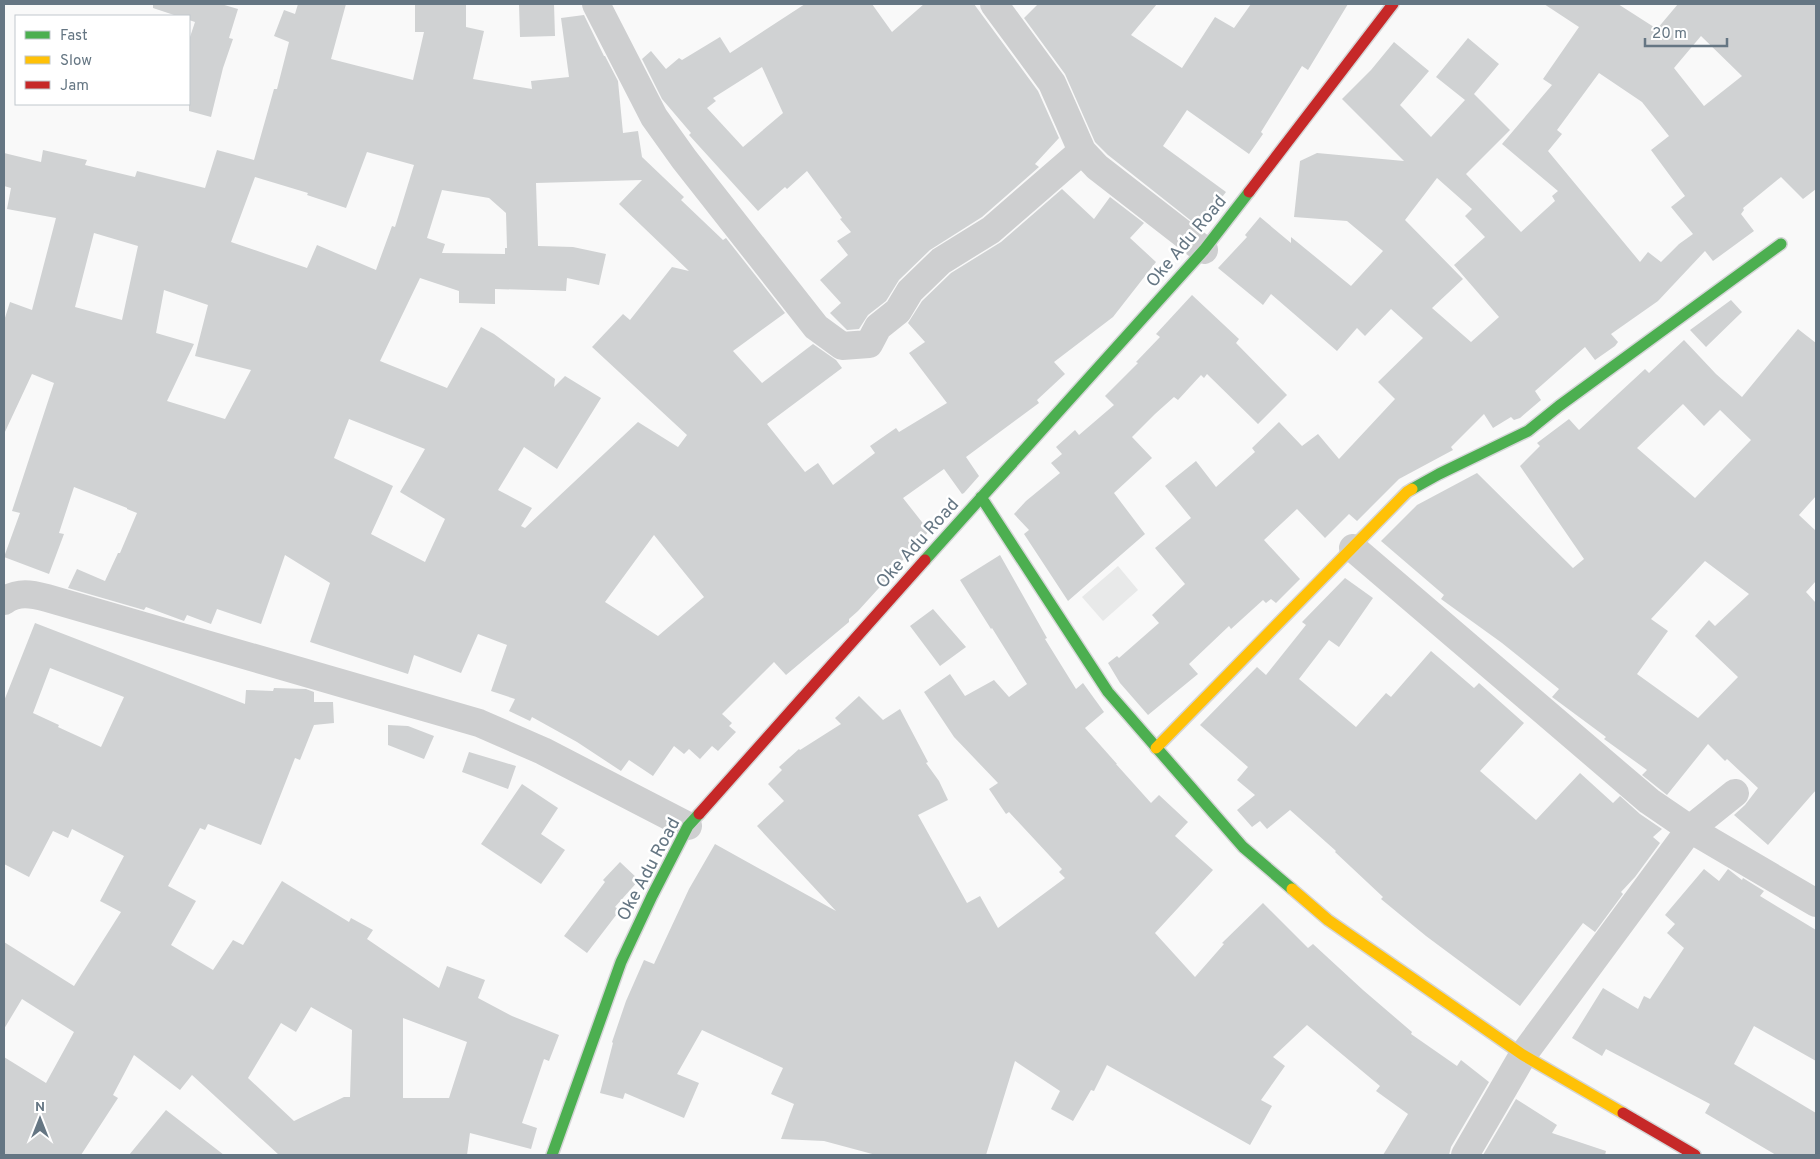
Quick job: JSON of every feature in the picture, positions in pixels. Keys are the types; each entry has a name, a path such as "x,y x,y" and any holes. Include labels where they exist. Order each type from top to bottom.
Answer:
{"street":[{"path":"596,4 654,117 664,131 816,327 842,346 869,344 878,327 898,312 910,291 941,261 991,230 1082,152"},
{"name":"Oke Adu Road","path":"552,1155 621,962 688,826 1204,250 1393,4"},
{"path":"1001,6 1052,83 1082,152 1097,167 1204,250"},
{"path":"1156,748 1407,492 1439,474 1528,431 1559,406 1781,244"},
{"path":"981,497 1108,692 1243,846 1328,920 1523,1055 1695,1155"},
{"path":"1353,548 1649,801 1690,829 1816,903"},
{"path":"4,601 10,597 26,593 47,598 479,724 543,751 688,826"},
{"path":"1465,1155 1523,1055 1690,829 1735,793"}],"shaded area":[{"path":"1118,566 1138,590 1103,621 1082,597"}],"building":[{"path":"153,4 221,4 238,9 229,38 233,39 223,68 211,117 189,111 190,37 195,22 190,20 190,15 174,15 153,8"},
{"path":"298,4 346,4 331,59 413,80 424,32 415,32 415,4 466,4 466,27 484,31 473,79 532,89 531,81 569,77 561,18 584,15 618,81 623,133 638,131 642,157 684,197 681,200 723,240 726,238 785,313 733,351 762,383 813,344 836,360 842,368 767,424 805,472 818,463 833,485 875,453 870,446 896,428 899,432 947,403 909,353 925,342 908,323 922,301 951,273 1001,242 1062,189 1094,219 1110,197 1144,223 1130,238 1156,262 1113,317 1054,362 1065,374 1037,400 1039,403 966,457 979,476 964,493 962,494 944,469 903,498 929,531 907,557 896,565 898,567 849,619 849,622 786,675 774,662 722,714 732,723 729,726 736,732 718,751 712,746 700,759 689,749 684,754 674,746 653,776 629,760 621,771 577,742 532,717 530,721 509,711 515,699 491,691 507,645 478,634 461,673 414,655 408,674 310,642 330,583 285,555 261,624 217,609 211,624 187,615 184,621 146,607 144,610 68,588 77,569 105,581 118,553 120,553 137,513 74,487 59,533 64,534 49,574 4,557 20,513 12,511 54,383 32,374 4,434 4,321 10,302 32,310 56,218 7,209 11,188 4,186 4,153 41,162 43,150 87,160 85,165 135,177 137,171 205,188 217,150 254,160 274,89 277,89 289,42 274,36 284,10 295,14","holes":["367,152 414,165 395,227 392,226 376,270 317,245 307,268 231,242 255,177 308,193 307,195 346,208","642,180 619,204 689,271 672,267 630,320 623,314 592,347 687,435 678,447 638,422 525,528 521,526 532,508 498,490 524,447 557,469 601,398 565,376 554,387 555,379 494,334 481,327 447,388 380,361 420,278 459,291 459,303 495,304 495,289 566,291 567,278 599,285 606,254 573,247 538,246 536,183","442,190 489,198 506,213 507,248 505,248 505,254 442,253 445,244 427,238","94,233 138,246 122,320 75,307","164,290 208,305 195,356 251,370 225,419 167,401 194,344 156,333","349,419 425,449 400,492 445,519 425,562 371,534 393,486 334,458","654,535 704,597 658,636 605,602"]},
{"path":"519,4 554,4 555,36 520,37"},
{"path":"805,4 872,4 892,32 924,4 974,4 1038,91 1059,138 1035,164 1039,167 982,217 930,250 899,280 886,301 868,315 859,329 847,330 830,313 841,303 820,280 848,255 837,241 851,232 807,171 787,189 785,187 758,211 689,135 691,133 662,99 642,59 651,51 666,69 679,58 682,60 720,37 730,53","holes":["762,67 783,113 743,147 707,108 716,101 713,98"]},
{"path":"1038,4 1157,4 1131,35 1182,68 1215,17 1234,28 1251,4 1348,4 1308,70 1302,66 1261,132 1263,134 1249,154 1187,110 1163,146 1226,192 1202,223 1197,219 1194,223 1108,155 1095,142 1065,74 1024,18"},
{"path":"1544,4 1618,4 1657,29 1678,4 1816,4 1816,189 1803,199 1781,177 1743,208 1744,210 1741,214 1754,231 1713,261 1705,251 1658,301 1611,334 1618,342 1615,346 1595,360 1585,347 1535,391 1541,400 1520,418 1514,420 1511,417 1493,428 1484,414 1451,447 1453,450 1399,479 1357,521 1349,514 1325,538 1297,509 1264,540 1300,579 1276,603 1271,599 1266,603 1263,600 1231,629 1229,626 1189,664 1198,674 1148,715 1120,683 1108,663 1117,656 1119,658 1159,623 1152,615 1185,584 1155,548 1191,518 1165,486 1196,461 1216,487 1255,452 1252,448 1279,422 1302,446 1318,434 1339,459 1395,399 1378,382 1423,338 1391,309 1365,336 1357,328 1337,351 1271,294 1263,305 1218,268 1247,237 1245,235 1260,217 1291,243 1291,237 1351,286 1383,251 1347,221 1294,217 1300,161 1317,153 1404,161 1342,99 1371,70 1394,42 1429,71 1400,105 1431,137 1465,100 1436,77 1468,38 1499,64 1474,94 1510,130 1466,174 1521,232 1555,201 1552,196 1558,191 1502,144 1552,85 1543,79 1579,27","holes":["1701,36 1742,76 1704,106 1674,68","1599,73 1642,102 1669,136 1651,150 1685,196 1671,207 1693,234 1679,244 1661,262 1648,252 1640,262 1548,151 1562,134 1557,130","1437,178 1472,209 1465,216 1485,237 1454,265 1499,317 1471,342 1432,308 1463,279 1405,220"]},
{"path":"1192,295 1239,339 1236,343 1287,395 1258,424 1207,374 1204,378 1201,375 1178,400 1174,397 1155,414 1132,437 1152,458 1114,493 1145,534 1068,601 1024,534 1029,530 1014,514 1026,501 1060,473 1051,463 1062,454 1056,447 1075,430 1079,435 1114,405 1105,396 1138,363 1136,362 1160,337 1156,334"},
{"path":"1731,300 1742,312 1706,347 1690,330"},
{"path":"1798,329 1816,343 1816,496 1799,515 1816,531 1816,581 1806,592 1816,603 1816,790 1768,845 1734,815 1745,805 1758,788 1727,759 1725,761 1708,744 1667,795 1642,775 1647,770 1604,739 1606,737 1552,697 1559,689 1502,643 1441,599 1444,595 1381,541 1417,505 1477,473 1573,568 1584,559 1520,466 1540,446 1537,443 1569,419 1579,430 1645,369 1649,373 1684,340 1716,374 1742,397","holes":["1683,404 1704,426 1720,410 1751,440 1695,498 1637,448","1705,561 1749,594 1715,626 1709,620 1695,636 1738,677 1698,718 1637,674 1668,631 1651,619"]},
{"path":"1000,555 1047,638 1045,639 1076,689 1083,683 1104,712 1085,728 1151,803 1159,795 1188,822 1175,836 1213,870 1155,933 1195,977 1224,944 1222,943 1263,903 1308,948 1313,944 1412,1032 1411,1034 1457,1066 1461,1060 1489,1082 1451,1147 1449,1155 1383,1155 1408,1114 1376,1091 1380,1086 1307,1025 1273,1057 1285,1066 1261,1100 1272,1106 1250,1145 1107,1065 1094,1091 1091,1090 1073,1121 1051,1109 1060,1091 1015,1061 986,1155 876,1155 824,1141 781,1139 794,1104 771,1094 783,1068 702,1030 677,1074 699,1083 684,1118 625,1093 623,1099 600,1093 612,1042 626,1001 644,960 654,964 689,889 715,844 836,911 757,826 784,801 768,784 782,770 779,767 799,749 841,724 835,718 859,696 883,720 900,709 928,762 926,763 939,781 948,800 918,815 967,903 980,896 998,928 1065,878 1059,872 1062,869 1009,812 1006,814 989,789 998,783 954,737 924,692 950,674 965,696 994,680 1009,697 1027,684 960,580"},
{"path":"1345,578 1373,598 1339,647 1329,640 1299,679 1356,727 1386,693 1391,697 1431,651 1474,688 1479,683 1524,723 1480,771 1536,820 1580,773 1613,803 1620,796 1640,814 1662,829 1653,837 1660,843 1635,877 1621,892 1623,894 1595,932 1583,923 1520,1006 1426,936 1381,899 1383,897 1336,851 1290,810 1267,829 1260,821 1252,827 1237,810 1255,795 1237,780 1248,767 1200,725 1257,667 1266,675 1306,625 1302,622"},
{"path":"933,609 966,647 940,666 910,626"},
{"path":"35,623 245,704 246,690 273,691 274,688 306,689 314,692 314,702 333,702 334,723 314,725 300,760 295,758 261,845 208,824 205,830 200,828 168,886 196,901 171,945 213,970 233,940 243,945 282,881 349,922 351,918 373,930 367,939 439,988 447,966 485,980 478,998 512,1016 559,1035 549,1061 544,1059 522,1123 537,1128 531,1149 470,1133 467,1155 279,1155 192,1075 180,1090 134,1055 113,1095 118,1098 81,1155 4,1155 4,1057 46,1083 74,1032 22,999 4,1029 4,942 74,986 121,912 100,901 124,856 72,829 68,838 53,831 29,877 4,864 4,701","holes":["50,668 124,697 101,747 33,713","311,1007 352,1030 350,1097 344,1097 294,1121 248,1078 281,1023 296,1032","403,1018 467,1042 449,1098 403,1098"]},
{"path":"388,725 408,726 434,736 424,759 388,745"},
{"path":"469,752 516,766 508,789 462,772"},
{"path":"522,784 558,808 541,834 565,850 541,884 481,844"},
{"path":"620,862 639,880 615,907 620,910 587,953 564,936 605,882 603,880"},
{"path":"1704,869 1719,881 1728,869 1742,880 1743,878 1764,891 1760,896 1816,930 1816,1061 1754,1026 1734,1064 1816,1113 1816,1155 1776,1155 1705,1113 1710,1104 1606,1049 1602,1056 1572,1038 1603,988 1638,1009 1644,996 1650,999 1684,948 1667,933 1675,924 1665,915"},
{"path":"1516,1099 1557,1125 1552,1133 1606,1151 1605,1155 1483,1155"},
{"path":"166,1110 224,1155 129,1155"}],"traffic: fast":[{"path":"925,560 1204,250 1249,192"},
{"path":"1412,489 1528,431 1559,406 1781,244"},
{"path":"981,497 1108,692 1243,847 1292,889"},
{"path":"552,1155 621,962 688,826 699,814"}],"traffic: slow":[{"path":"1156,748 1412,489"},
{"path":"1292,889 1328,920 1523,1055 1623,1113"}],"traffic: jam":[{"path":"1249,192 1393,4"},
{"path":"699,814 925,560"},
{"path":"1623,1113 1695,1155"}]}
